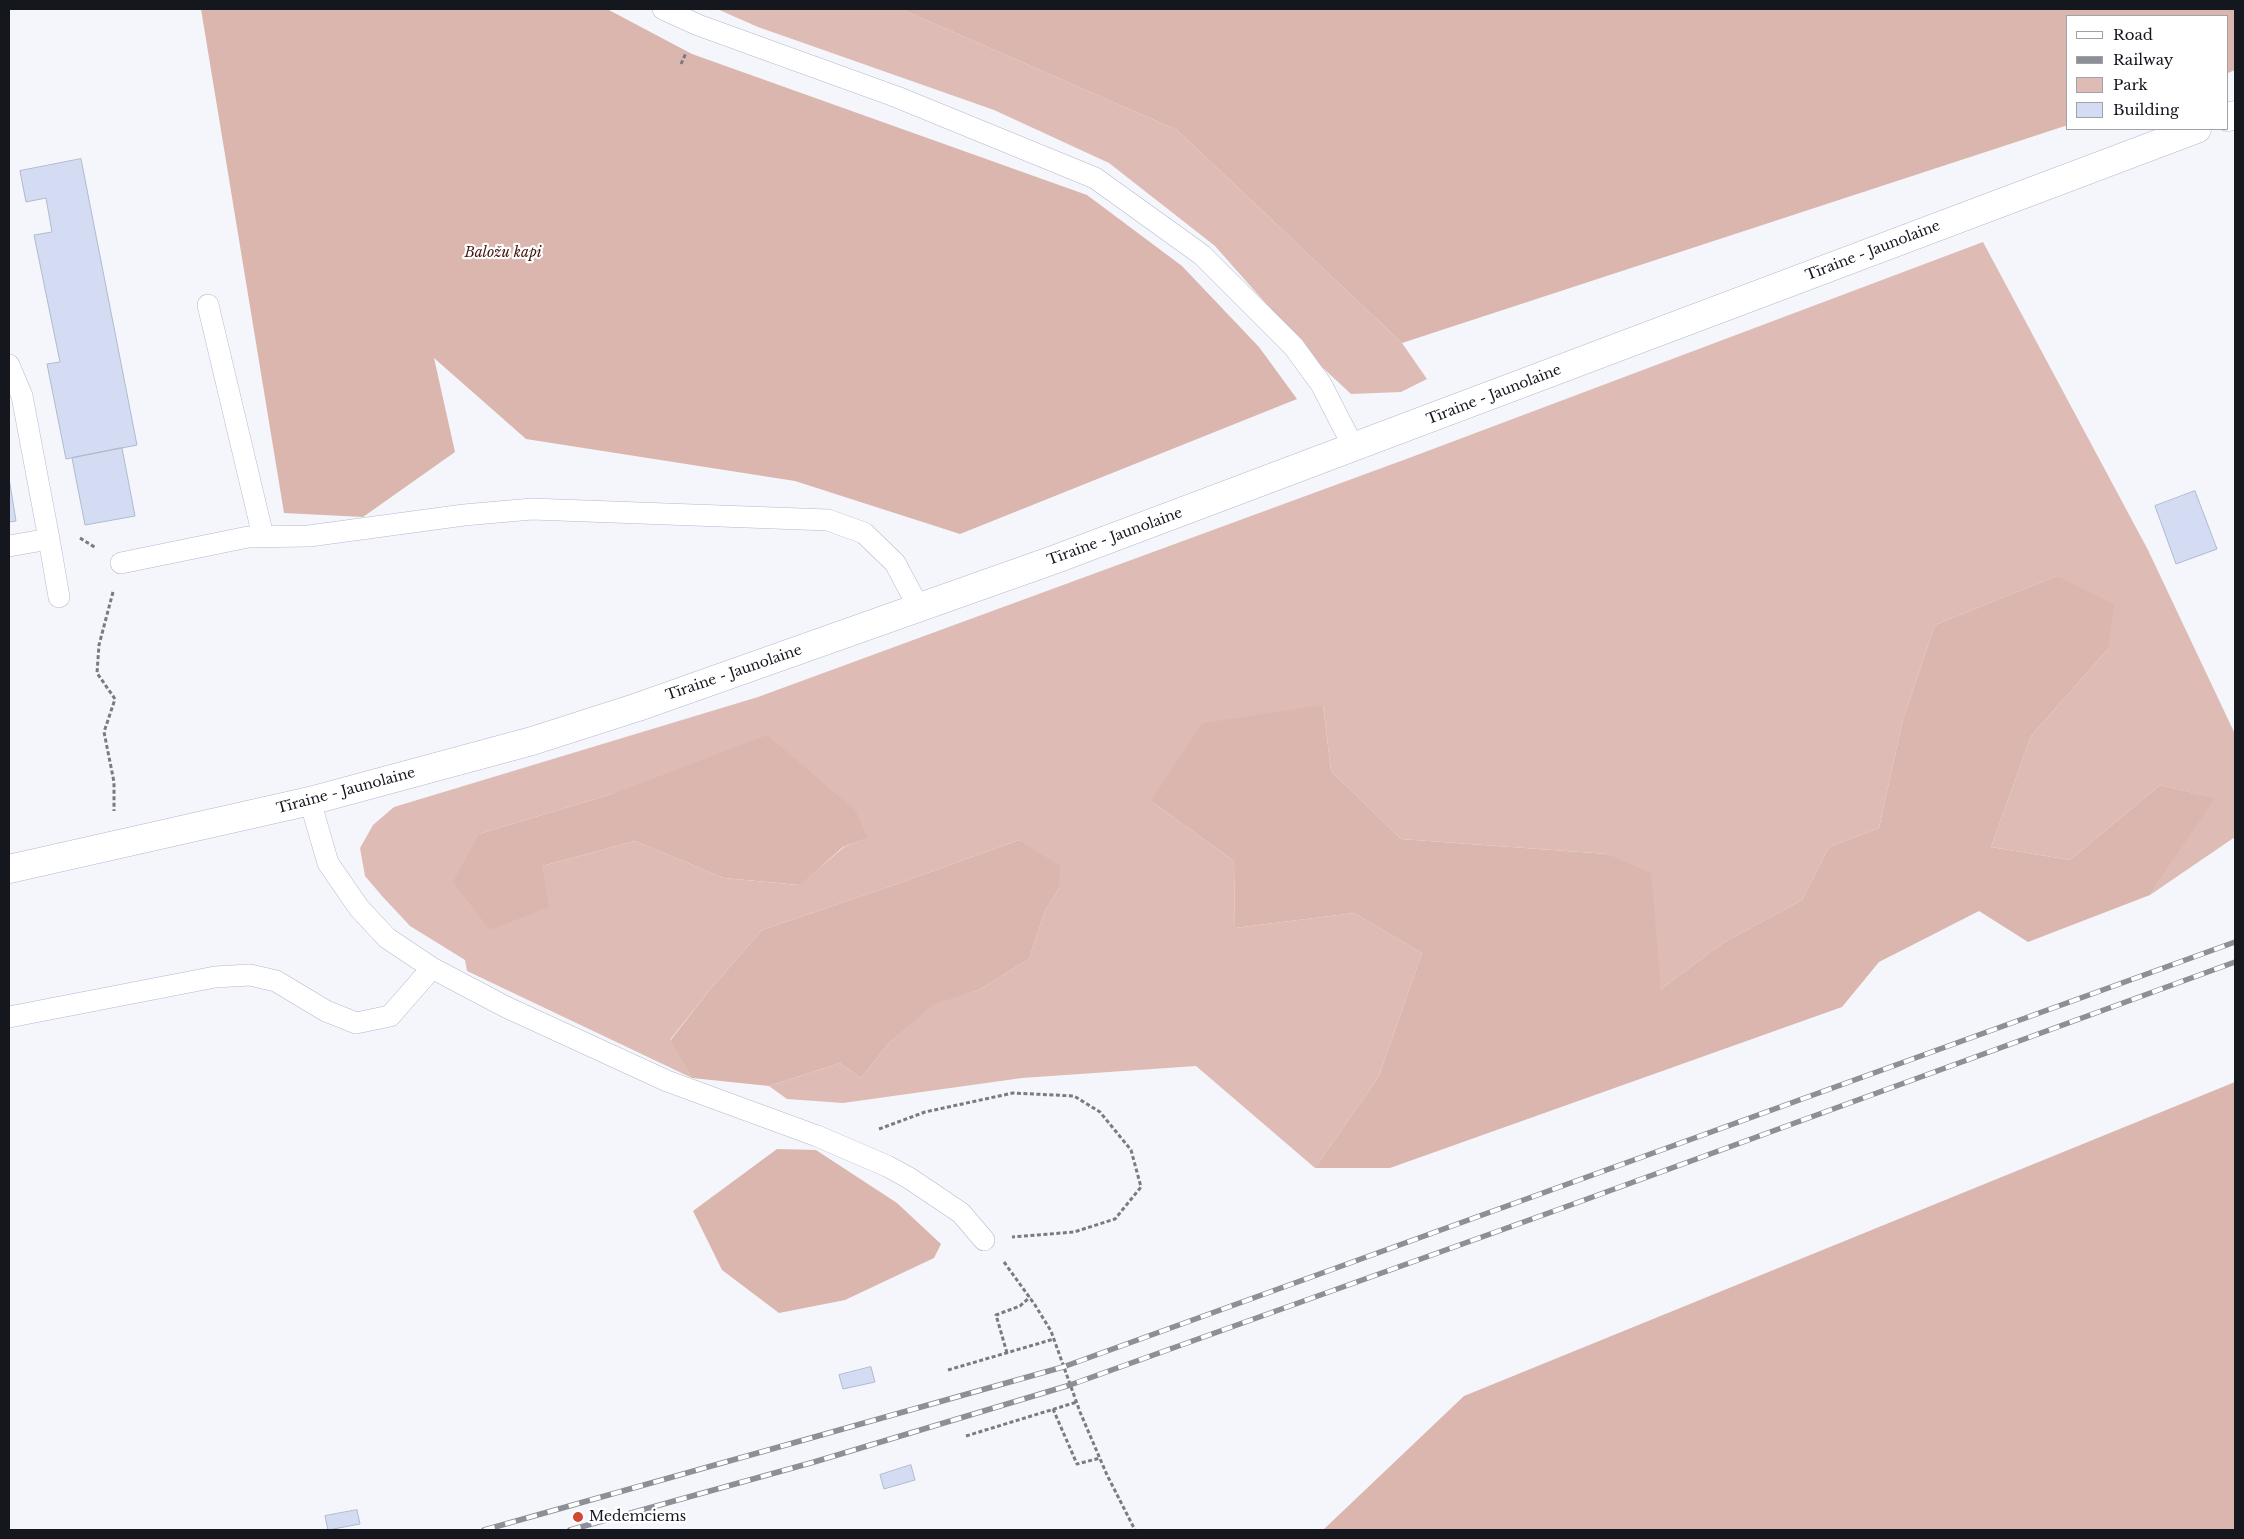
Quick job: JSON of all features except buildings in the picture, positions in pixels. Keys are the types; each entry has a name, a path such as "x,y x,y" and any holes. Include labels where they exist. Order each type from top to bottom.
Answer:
{"main road":[{"name":"Tīraine - Jaunolaine","path":"9,869 310,801 532,741 638,707 1066,556 2194,130"}],"lane":[{"path":"663,9 698,25 897,97 1095,178 1202,255 1294,347 1321,384 1354,448"},
{"path":"208,305 263,536"},
{"path":"9,365 22,396 59,596"},
{"path":"121,563 248,536 309,536 464,515 532,510 828,520 864,533 895,563 920,608"},
{"path":"9,546 49,539"},
{"path":"310,801 328,863 359,908 387,938 432,968 506,1007 667,1081 838,1144 909,1178 961,1213 984,1240"},
{"path":"9,1017 215,977 250,975 276,981 326,1011 356,1023 390,1016 432,968"}],"path":[{"path":"114,846 114,782 104,732 115,699 97,673 99,645 121,563"},
{"path":"838,1144 925,1112 1013,1094 1074,1096 1100,1112 1130,1150 1141,1187 1115,1219 1074,1232 984,1240"},
{"path":"984,1240 1016,1276 1051,1331 1100,1458 1135,1530"},
{"path":"1007,1353 996,1315 1020,1306 1030,1298"},
{"path":"948,1370 1054,1339"},
{"path":"966,1436 1077,1402"},
{"path":"1053,1410 1077,1464 1100,1458"}],"green space":[{"name":"Baložu kapi","path":"201,9 607,9 692,54 1087,195 1182,266 1259,347 1297,399 960,534 795,481 526,439 434,358 455,452 363,517 284,513"},
{"path":"717,9 901,9 1177,130 1402,343 1427,379 1401,392 1351,394 1322,367 1215,246 1109,163 994,110 758,27"},
{"path":"901,9 2235,9 2235,70 2229,73 2229,15 2066,15 2066,126 1402,343 1177,130"},
{"path":"1983,242 2148,550 2235,734 2235,837 2150,895 2214,798 2160,785 2070,860 1991,847 2031,736 2108,649 2057,576 1935,625 1903,719 1879,828 1829,847 1802,900 1723,943 1661,989 1607,854 1401,839 1331,771 1323,705 1151,801 1234,861 1235,928 1354,913 1422,953 1379,1076 1315,1168 1196,1066 1022,1078 843,1103 787,1099 769,1086 840,1063 861,1078 889,1043 934,1003 979,990 1029,959 1045,911 1059,888 1019,840 762,930 708,992 670,1040 692,1078 467,971 465,960 410,926 365,876 360,848 373,825 394,807 758,697 1409,458","holes":["615,793 867,838 844,847 799,885 724,878 635,841 542,866 479,834"]},
{"path":"2057,576 2114,604 2108,649 2031,736 1991,847 2070,860 2160,785 2215,798 2150,895 2028,942 1979,911 1879,962 1842,1007 1390,1168 1315,1168 1379,1076 1422,953 1354,913 1235,928 1234,861 1151,801 1202,723 1323,705 1331,771 1401,839 1607,854 1651,873 1661,989 1723,943 1802,900 1829,847 1879,828 1903,719 1935,625"},
{"path":"767,735 855,810 868,838 843,847 800,885 724,878 635,841 542,866 549,907 490,930 453,882 479,834 615,793"},
{"path":"1019,840 1060,866 1059,888 1045,911 1029,959 979,990 934,1004 889,1043 861,1078 840,1063 769,1086 692,1078 670,1041 708,992 762,930"},
{"path":"2235,1082 2235,1530 1323,1530 1464,1396"},
{"path":"777,1149 816,1150 897,1203 941,1244 934,1258 845,1300 779,1313 722,1270 693,1211"}],"railway":[{"path":"484,1530 1063,1367 2235,942"},
{"path":"570,1530 814,1462 1070,1385 1557,1210 2235,962"}],"place":[{"name":"Medemciems","path":"578,1517"}]}
